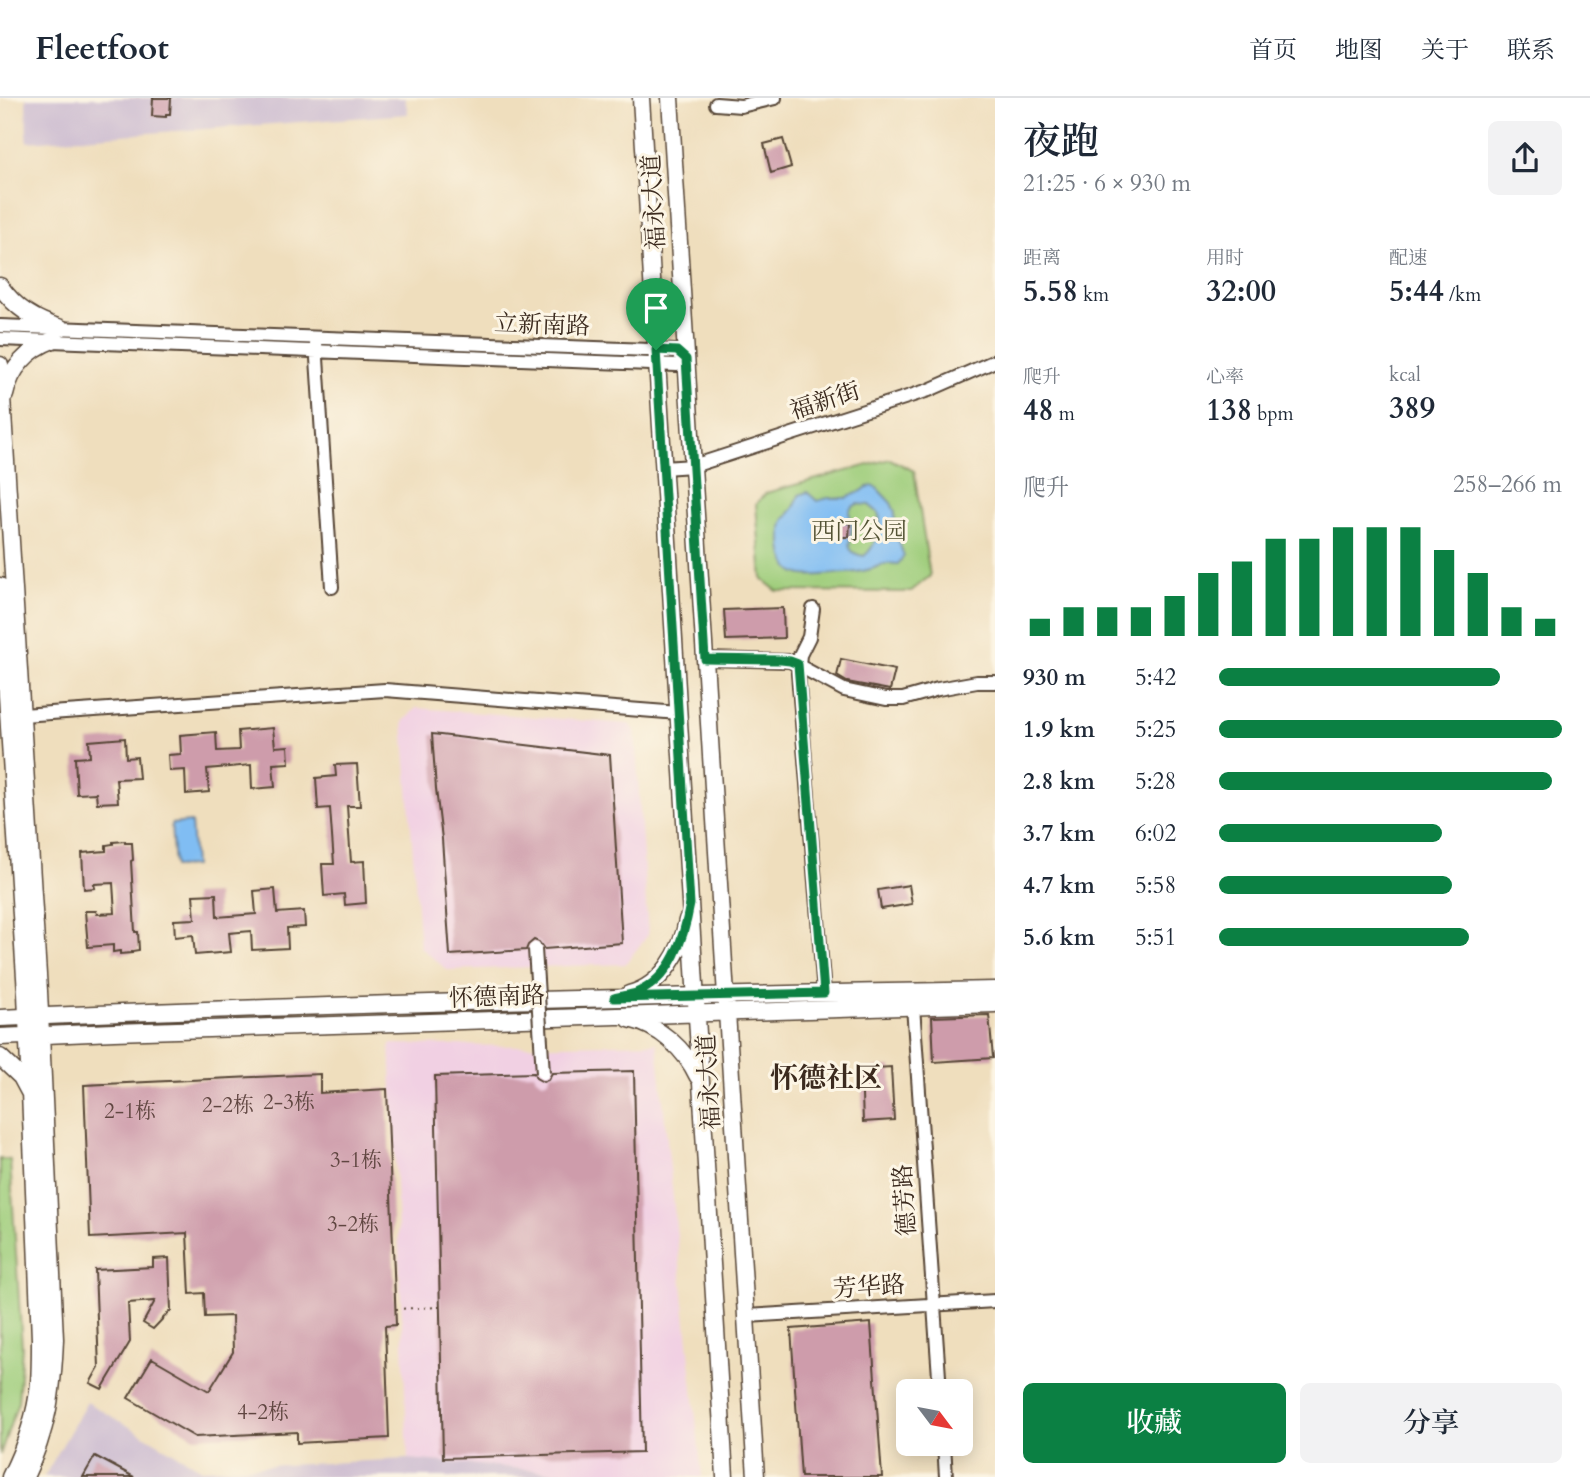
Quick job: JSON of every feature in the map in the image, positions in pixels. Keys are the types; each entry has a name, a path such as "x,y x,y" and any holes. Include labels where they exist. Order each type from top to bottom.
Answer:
{"main road":[{"name":"福永大道","path":"641,98 725,1477"},
{"name":"福永大道","path":"670,98 756,1477"},
{"path":"0,286 17,307 45,323 57,334 39,345 20,363 6,389 2,404"},
{"path":"0,365 22,715 34,1017 30,1094 40,1339 39,1384 32,1422 22,1453 10,1477"},
{"path":"0,586 34,1017"},
{"path":"614,998 636,993 669,966 683,935 690,904"},
{"name":"怀德南路","path":"0,1018 696,995 995,990"},
{"name":"怀德南路","path":"0,1037 995,1004"},
{"path":"613,1016 643,1024 672,1042 692,1064 702,1091"},
{"path":"25,1477 35,1457 45,1425 53,1386 55,1339 34,1036"},
{"path":"0,1057 21,1077 30,1094"}],"street":[{"path":"716,104 741,106 775,98"},
{"name":"立新南路","path":"0,326 57,334 657,357 677,351 686,359"},
{"name":"立新南路","path":"0,339 57,334"},
{"path":"316,344 332,587"},
{"name":"福新街","path":"663,468 693,466 929,390 995,361"},
{"path":"813,609 809,637 798,664 824,993"},
{"path":"705,659 790,661 844,690 886,699 903,699 977,682 995,682"},
{"path":"22,715 385,690 679,713"},
{"path":"535,949 543,1073"},
{"name":"德芳路","path":"913,1006 939,1379"},
{"name":"芳华路","path":"747,1316 995,1301"},
{"path":"945,1456 946,1477"}],"path":[{"path":"396,1309 440,1307"}],"shaded area":[{"path":"26,98 405,98 408,114 27,142"},
{"path":"416,708 629,724 635,730 648,935 625,964 447,970 420,947 403,722"},
{"path":"657,1043 702,1477 613,1477 408,1459 390,1044 514,1046"},
{"path":"87,1402 202,1469 408,1459 613,1477 44,1477"}],"green space":[{"name":"西门公园","path":"890,459 914,471 930,576 910,592 777,591 762,579 756,504 766,493"},
{"path":"0,1159 10,1160 22,1348 18,1402 0,1455"}],"water":[{"path":"875,486 891,503 895,512 894,528 904,556 898,564 884,564 859,572 824,575 798,574 792,571 784,557 782,528 799,495 807,492 817,501 846,498 867,487","holes":["857,504 869,505 878,513 880,523 874,542 864,556 856,554 850,547 852,524 849,513"]},
{"path":"191,822 194,866 174,867 171,824"}],"building":[{"path":"153,98 171,98 170,114 166,114 166,117 152,116"},
{"path":"783,139 791,167 771,173 764,144"},
{"path":"836,523 850,523 849,537 836,537"},
{"path":"783,608 784,638 726,640 724,610"},
{"path":"841,659 895,670 890,690 847,682 837,676"},
{"path":"273,728 275,747 288,746 289,763 273,764 275,787 252,789 251,765 207,769 209,792 186,794 185,770 169,771 168,755 181,754 180,735 216,732 217,751 239,750 238,731"},
{"path":"432,734 610,755 622,943 544,949 534,940 526,950 450,955"},
{"path":"125,738 126,758 137,757 139,778 116,779 118,802 97,803 96,793 77,794 75,758 90,757 89,741"},
{"path":"357,764 360,806 347,806 351,862 364,861 366,903 345,905 344,894 324,896 322,864 334,864 330,808 318,809 316,778 336,776 335,765"},
{"path":"125,841 132,843 135,932 138,932 139,950 120,954 120,951 113,952 113,945 88,947 85,911 96,911 97,914 115,913 113,883 94,884 95,888 84,889 82,853 106,851 106,845"},
{"path":"909,885 912,904 881,909 878,890"},
{"path":"275,889 277,913 304,911 305,927 287,928 288,948 252,950 251,931 229,933 231,952 195,955 193,935 175,937 174,920 195,919 193,895 216,894 217,917 256,914 254,891"},
{"path":"989,1015 993,1058 934,1062 932,1017"},
{"path":"891,1067 894,1120 863,1122 861,1069"},
{"path":"634,1071 642,1452 443,1458 435,1076 534,1073 536,1078 543,1082 548,1080 552,1073"},
{"path":"320,1074 320,1093 387,1089 396,1325 385,1326 389,1438 297,1443 297,1432 195,1437 128,1398 152,1358 209,1391 233,1352 232,1316 205,1317 204,1293 190,1294 187,1233 90,1238 84,1085"},
{"path":"169,1258 171,1310 153,1329 143,1323 155,1301 128,1303 130,1342 102,1389 90,1383 99,1367 95,1270 153,1267 153,1259"},
{"path":"871,1323 882,1477 801,1477 791,1329"},
{"path":"95,1456 134,1477 83,1477"}],"district":[{"name":"怀德社区","path":"826,1078"}],"route":[{"path":"656,350 677,351 686,359 705,659 781,660 798,664 824,993 614,998 636,993 669,966 686,927 690,904 656,350"}]}
